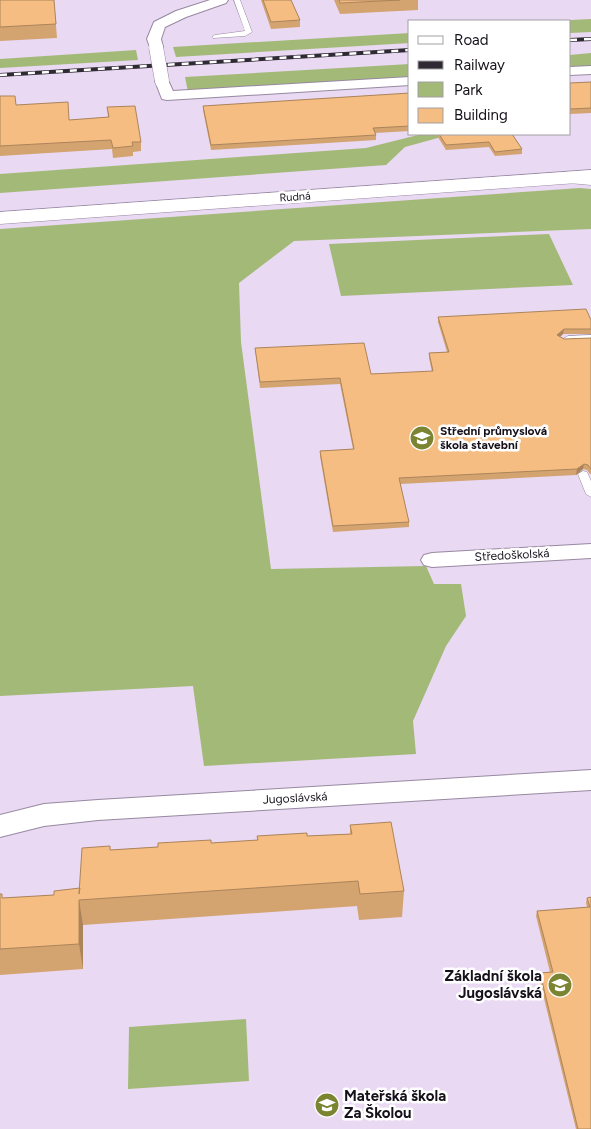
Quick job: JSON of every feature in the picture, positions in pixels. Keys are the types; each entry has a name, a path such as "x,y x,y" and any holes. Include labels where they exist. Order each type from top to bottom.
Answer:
{"highway":[{"name":"Rudná","path":"0,204 591,163"},
{"name":"Rudná","path":"0,218 591,176"}],"street":[{"path":"222,0 189,11 160,25 154,39 162,81 167,96 408,81"},
{"path":"571,71 591,70"},
{"name":"Středoškolská","path":"432,560 591,551"},
{"name":"Jugoslávská","path":"0,826 44,815 91,810 591,780"}],"lane":[{"path":"215,37 249,32 236,0"},
{"path":"556,179 591,182"},
{"path":"563,339 591,338"},
{"path":"584,474 591,494"}],"green space":[{"path":"591,19 591,32 571,33 571,20"},
{"path":"408,33 408,43 176,57 173,47"},
{"path":"136,50 138,60 0,68 0,59"},
{"path":"591,53 591,67 571,68 571,55"},
{"path":"408,64 408,78 188,92 185,77"},
{"path":"418,135 458,135 445,136 405,147 386,165 0,193 0,174 366,148"},
{"path":"580,188 591,189 591,229 294,241 239,283 241,342 271,569 426,566 434,584 461,584 466,616 446,646 413,721 416,754 204,766 193,686 0,696 0,229"},
{"path":"549,234 573,285 341,296 329,244"},
{"path":"246,1019 249,1081 128,1089 129,1027"}],"building":[{"path":"0,0 54,0 56,24 0,27"},
{"path":"263,0 291,0 300,20 271,22"},
{"path":"339,0 400,0 340,3"},
{"path":"591,82 591,108 571,109 571,83"},
{"path":"408,93 408,126 373,128 376,135 211,145 203,106"},
{"path":"0,96 15,96 16,105 68,102 69,120 109,117 107,107 135,106 141,142 132,142 133,146 113,148 111,140 0,146"},
{"path":"440,135 513,135 522,149 495,152 489,142 446,145"},
{"path":"586,309 591,320 591,329 564,329 557,335 564,339 591,338 591,469 588,465 584,464 577,469 399,478 409,522 333,526 320,451 354,449 340,378 260,382 255,348 364,343 371,374 433,371 429,353 449,352 438,317"},
{"path":"391,822 404,891 360,894 358,881 79,900 79,944 0,949 0,894 2,894 2,898 54,895 54,891 79,888 82,848 110,846 110,850 158,847 158,843 211,840 211,843 258,840 257,836 307,833 307,836 352,834 350,825"},
{"path":"591,897 591,1129 578,1129 540,973 553,972 537,911 590,907 587,898"}],"railway":[{"path":"571,40 591,39"},
{"path":"0,75 408,50"}],"place":[{"name":"Střední průmyslová škola stavební","path":"422,438"},
{"name":"Základní škola Jugoslávská","path":"560,985"},
{"name":"Mateřská škola Za Školou","path":"327,1105"}]}
